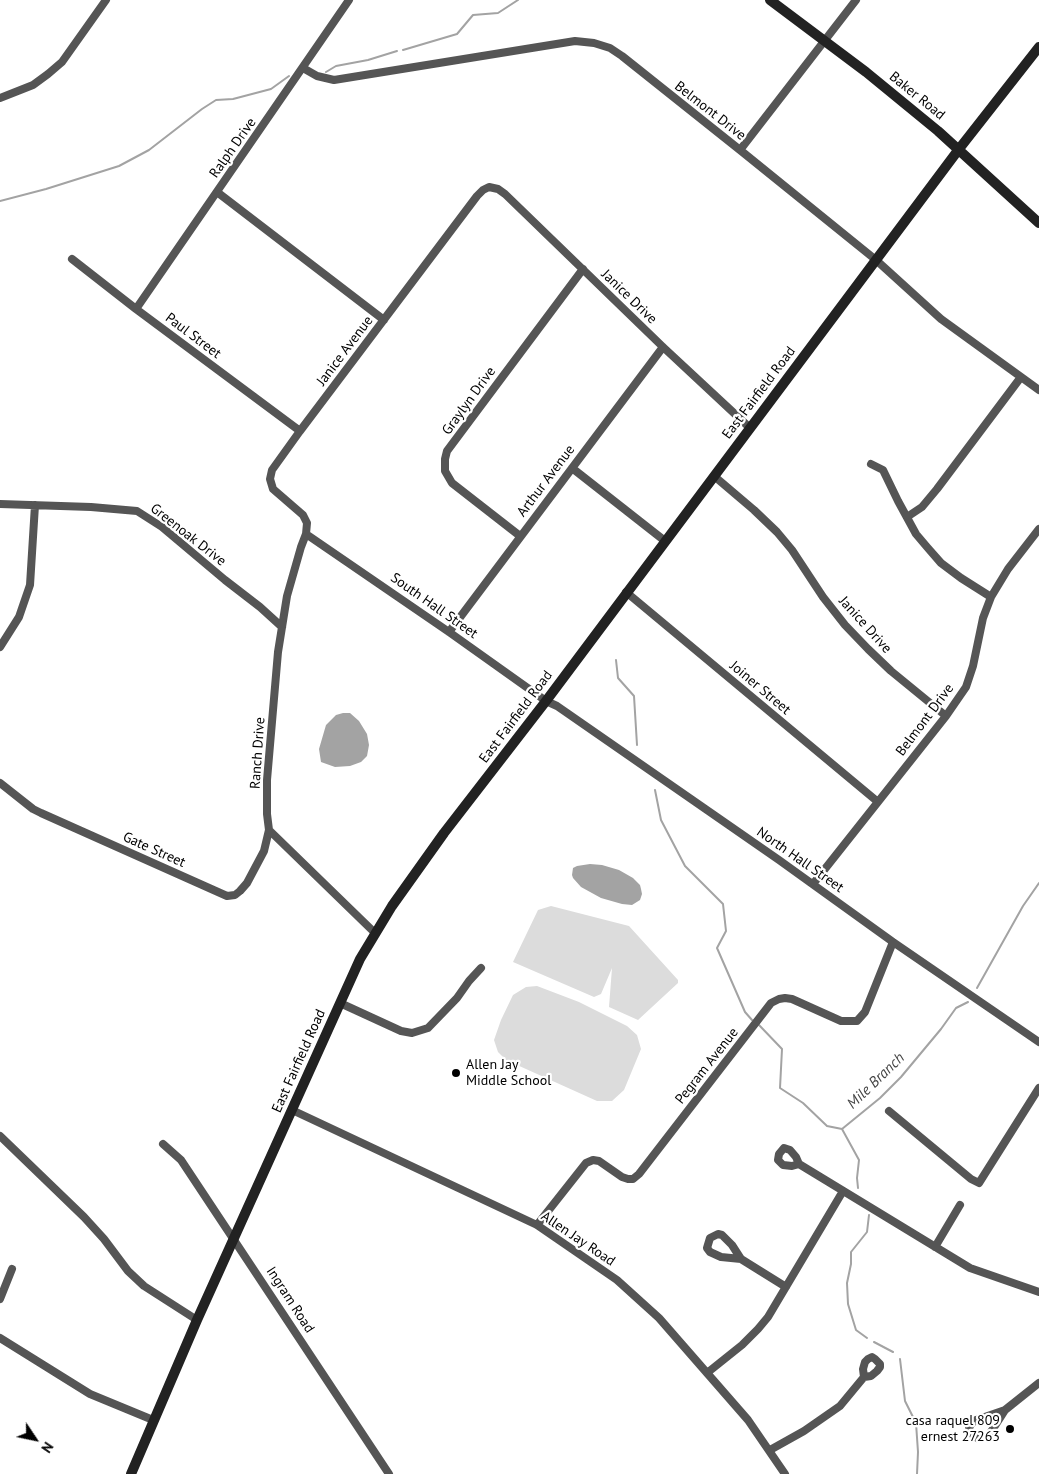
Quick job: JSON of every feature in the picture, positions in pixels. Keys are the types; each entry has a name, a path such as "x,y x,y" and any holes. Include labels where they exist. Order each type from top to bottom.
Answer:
{"main road":[{"name":"Baker Road","path":"770,0 890,91 959,149 1039,223"},
{"name":"East Fairfield Road","path":"131,1474 196,1320 360,959 375,932 444,833 546,701 959,149 1039,47"}],"street":[{"path":"0,98 33,85 62,62 106,0"},
{"name":"Ralph Drive","path":"136,309 349,0"},
{"path":"740,150 856,0"},
{"name":"Belmont Drive","path":"303,68 317,76 334,80 574,41 594,43 610,48 876,260 941,319 1039,390"},
{"name":"Janice Drive","path":"489,187 498,189 505,194 663,347 750,428"},
{"name":"Janice Avenue","path":"306,534 307,523 303,515 273,489 270,479 272,470 477,196 489,187"},
{"path":"217,192 384,320"},
{"name":"Paul Street","path":"72,259 300,431"},
{"name":"Graylyn Drive","path":"520,536 452,483 445,472 445,459 447,451 583,269"},
{"name":"Arthur Avenue","path":"449,632 663,347"},
{"path":"907,517 922,507 938,489 1021,377"},
{"path":"871,464 883,470 916,534 941,562 961,578 991,597"},
{"path":"572,468 666,541"},
{"name":"Janice Drive","path":"714,476 777,532 792,550 823,597 845,625 868,649 946,716"},
{"name":"Greenoak Drive","path":"0,504 91,507 137,511 162,527 282,627"},
{"path":"0,647 19,617 30,585 35,505"},
{"name":"Belmont Drive","path":"813,884 946,716 966,687 973,666 983,618 991,597 1008,569 1039,529"},
{"name":"Ranch Drive","path":"269,830 267,780 278,652 287,596 306,534"},
{"name":"South Hall Street","path":"306,534 546,701"},
{"name":"Joiner Street","path":"626,592 878,802"},
{"name":"North Hall Street","path":"546,701 557,706 1039,1042"},
{"name":"Gate Street","path":"0,783 41,813 227,896 240,892 247,883 264,851 269,830"},
{"path":"269,830 375,932"},
{"name":"Pegram Avenue","path":"537,1225 586,1163 593,1160 599,1161 628,1179 633,1179 639,1174 771,1003 779,999 792,999 841,1021 857,1021 864,1013 893,942"},
{"path":"340,1003 401,1031 412,1034 428,1028 457,998 481,968"},
{"path":"890,1111 970,1179 978,1183 1039,1088"},
{"name":"Allen Jay Road","path":"292,1110 537,1225 617,1280 659,1318 748,1420 786,1474"},
{"path":"0,1136 104,1238 128,1271 144,1286 196,1320"},
{"name":"Ingram Road","path":"163,1144 181,1160 390,1474"},
{"path":"799,1164 970,1268 1039,1292"},
{"path":"707,1373 725,1360 768,1318 843,1191"},
{"path":"935,1247 960,1205"},
{"path":"741,1259 786,1287"},
{"path":"0,1299 12,1269"},
{"path":"0,1338 90,1394 153,1420"},
{"path":"770,1450 804,1431 840,1406 864,1377"},
{"path":"1005,1410 976,1420 969,1427 970,1432 978,1439 989,1435 1005,1410 1039,1383"}],"shaded area":[{"path":"350,713 359,721 367,734 369,745 367,756 361,762 350,766 335,767 321,762 319,749 326,725 336,715"},
{"path":"590,864 619,870 633,878 640,885 642,894 640,900 632,905 622,904 601,898 581,887 573,878 573,868"},
{"path":"551,906 629,926 678,980 678,983 638,1020 609,1007 612,968 601,994 594,997 513,962 538,910"},
{"path":"537,986 579,1002 627,1026 637,1035 641,1049 624,1090 612,1101 597,1101 506,1060 498,1052 494,1040 513,995 526,987"}],"waterway":[{"path":"403,50 457,34 473,15 498,13 518,0"},
{"path":"326,72 336,66 368,60 397,51"},
{"path":"0,201 119,166 149,150 216,100 233,99 271,89 289,76"},
{"path":"616,660 618,678 634,696 637,745"},
{"path":"655,790 661,820 685,866 723,904 726,931 717,948 745,1012 752,1020"},
{"name":"Mile Branch","path":"977,988 1023,906 1039,883"},
{"name":"Mile Branch","path":"858,1188 859,1160 842,1129 880,1098 901,1077 956,1008 968,1002"},
{"path":"759,1025 782,1049 780,1088 803,1103 827,1126 842,1129"},
{"name":"Mile Branch","path":"867,1338 856,1330 848,1304 847,1283 851,1264 851,1252 867,1232 869,1215"},
{"name":"Mile Branch","path":"874,1342 893,1352"},
{"name":"Mile Branch","path":"900,1359 905,1401 916,1423 917,1474"}],"place":[{"name":"Allen Jay Middle School","path":"456,1073"},
{"name":"casa raquel 809 ernest 27263","path":"1010,1429"}]}
